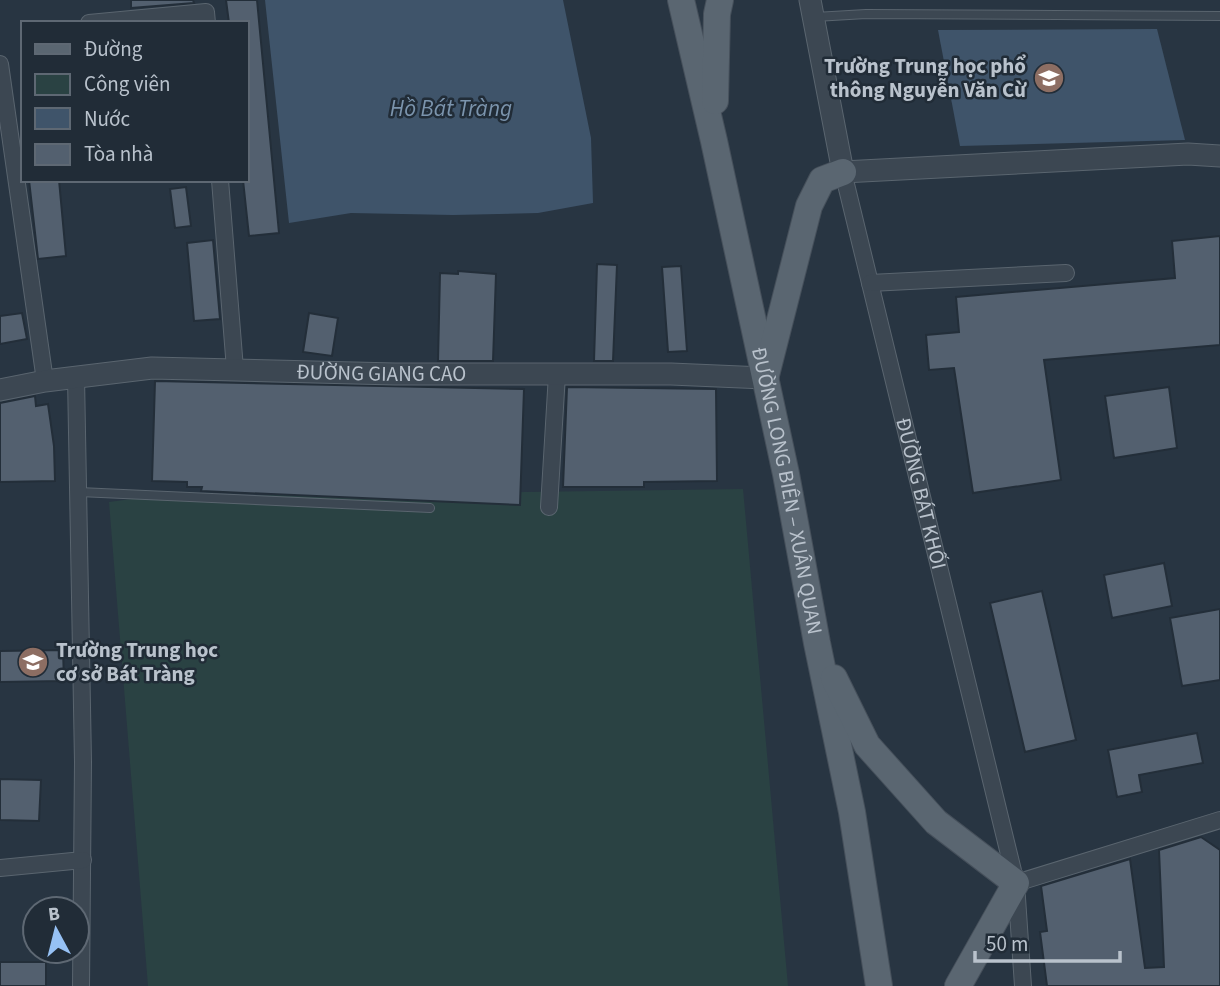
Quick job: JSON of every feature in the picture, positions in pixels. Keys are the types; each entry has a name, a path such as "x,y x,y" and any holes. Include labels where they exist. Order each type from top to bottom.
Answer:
{"main road":[{"name":"ĐƯỜNG LONG BIÊN – XUÂN QUAN","path":"681,0 715,141 786,474 852,812 879,986"},
{"path":"715,141 717,14 720,0"},
{"path":"765,378 809,206 822,180 843,172"},
{"path":"817,643 867,745 936,822 1016,883 958,986"}],"street":[{"name":"ĐƯỜNG BÁT KHỐI","path":"812,9 843,172 1016,883 1023,986"},
{"path":"110,21 206,12 207,21"},
{"path":"0,64 45,381"},
{"path":"3,97 21,95"},
{"path":"843,172 1188,154 1220,156"},
{"path":"220,182 234,369"},
{"path":"870,283 1066,273"},
{"name":"ĐƯỜNG GIANG CAO","path":"0,390 45,381 152,368 395,374 671,374 765,378"},
{"path":"549,507 557,374"},
{"path":"76,377 83,860 81,986"},
{"path":"1016,883 1220,820"},
{"path":"0,868 83,860"}],"lane":[{"path":"812,9 866,14 1220,16"},
{"path":"79,492 430,508"}],"green space":[{"path":"743,489 788,986 148,986 109,502 146,497"}],"water":[{"name":"Hồ Bát Tràng","path":"265,0 563,0 591,138 593,203 538,213 351,213 289,223"},
{"path":"1157,29 1185,140 960,146 938,30"}],"building":[{"path":"131,0 193,0 194,3 131,8"},
{"path":"226,0 257,0 279,233 249,236 243,182 248,182 248,21 229,21"},
{"path":"29,182 59,182 66,256 38,259"},
{"path":"186,187 191,226 175,228 170,189"},
{"path":"1220,236 1220,345 1044,360 1061,480 973,493 954,368 929,370 926,335 959,332 956,297 1175,278 1172,241"},
{"path":"213,240 220,319 194,321 187,243"},
{"path":"597,264 617,265 613,361 594,361"},
{"path":"681,266 687,351 668,352 662,267"},
{"path":"458,271 496,274 493,361 438,361 440,273 458,274"},
{"path":"22,313 27,339 0,344 0,316"},
{"path":"309,313 338,318 332,356 303,352"},
{"path":"155,381 524,389 520,505 201,491 202,487 187,487 187,482 152,481"},
{"path":"567,387 716,389 717,481 644,482 644,487 563,487"},
{"path":"1169,387 1177,448 1114,458 1105,396"},
{"path":"35,396 36,406 48,404 54,446 55,481 0,482 0,403"},
{"path":"1164,563 1172,606 1112,618 1104,575"},
{"path":"1042,591 1076,740 1025,752 990,603"},
{"path":"1220,609 1220,680 1182,686 1170,618"},
{"path":"63,650 64,681 0,682 0,651"},
{"path":"1197,733 1203,763 1139,775 1142,792 1117,797 1108,750"},
{"path":"0,779 41,780 39,821 0,820"},
{"path":"1201,837 1220,850 1220,986 1047,986 1040,932 1047,931 1041,886 1130,859 1145,968 1164,967 1159,850"},
{"path":"0,962 46,965 46,986 0,986"}],"place":[{"name":"Trường Trung học phổ thông Nguyễn Văn Cừ","path":"1049,78"},
{"name":"Trường Trung học cơ sở Bát Tràng","path":"33,662"}]}
